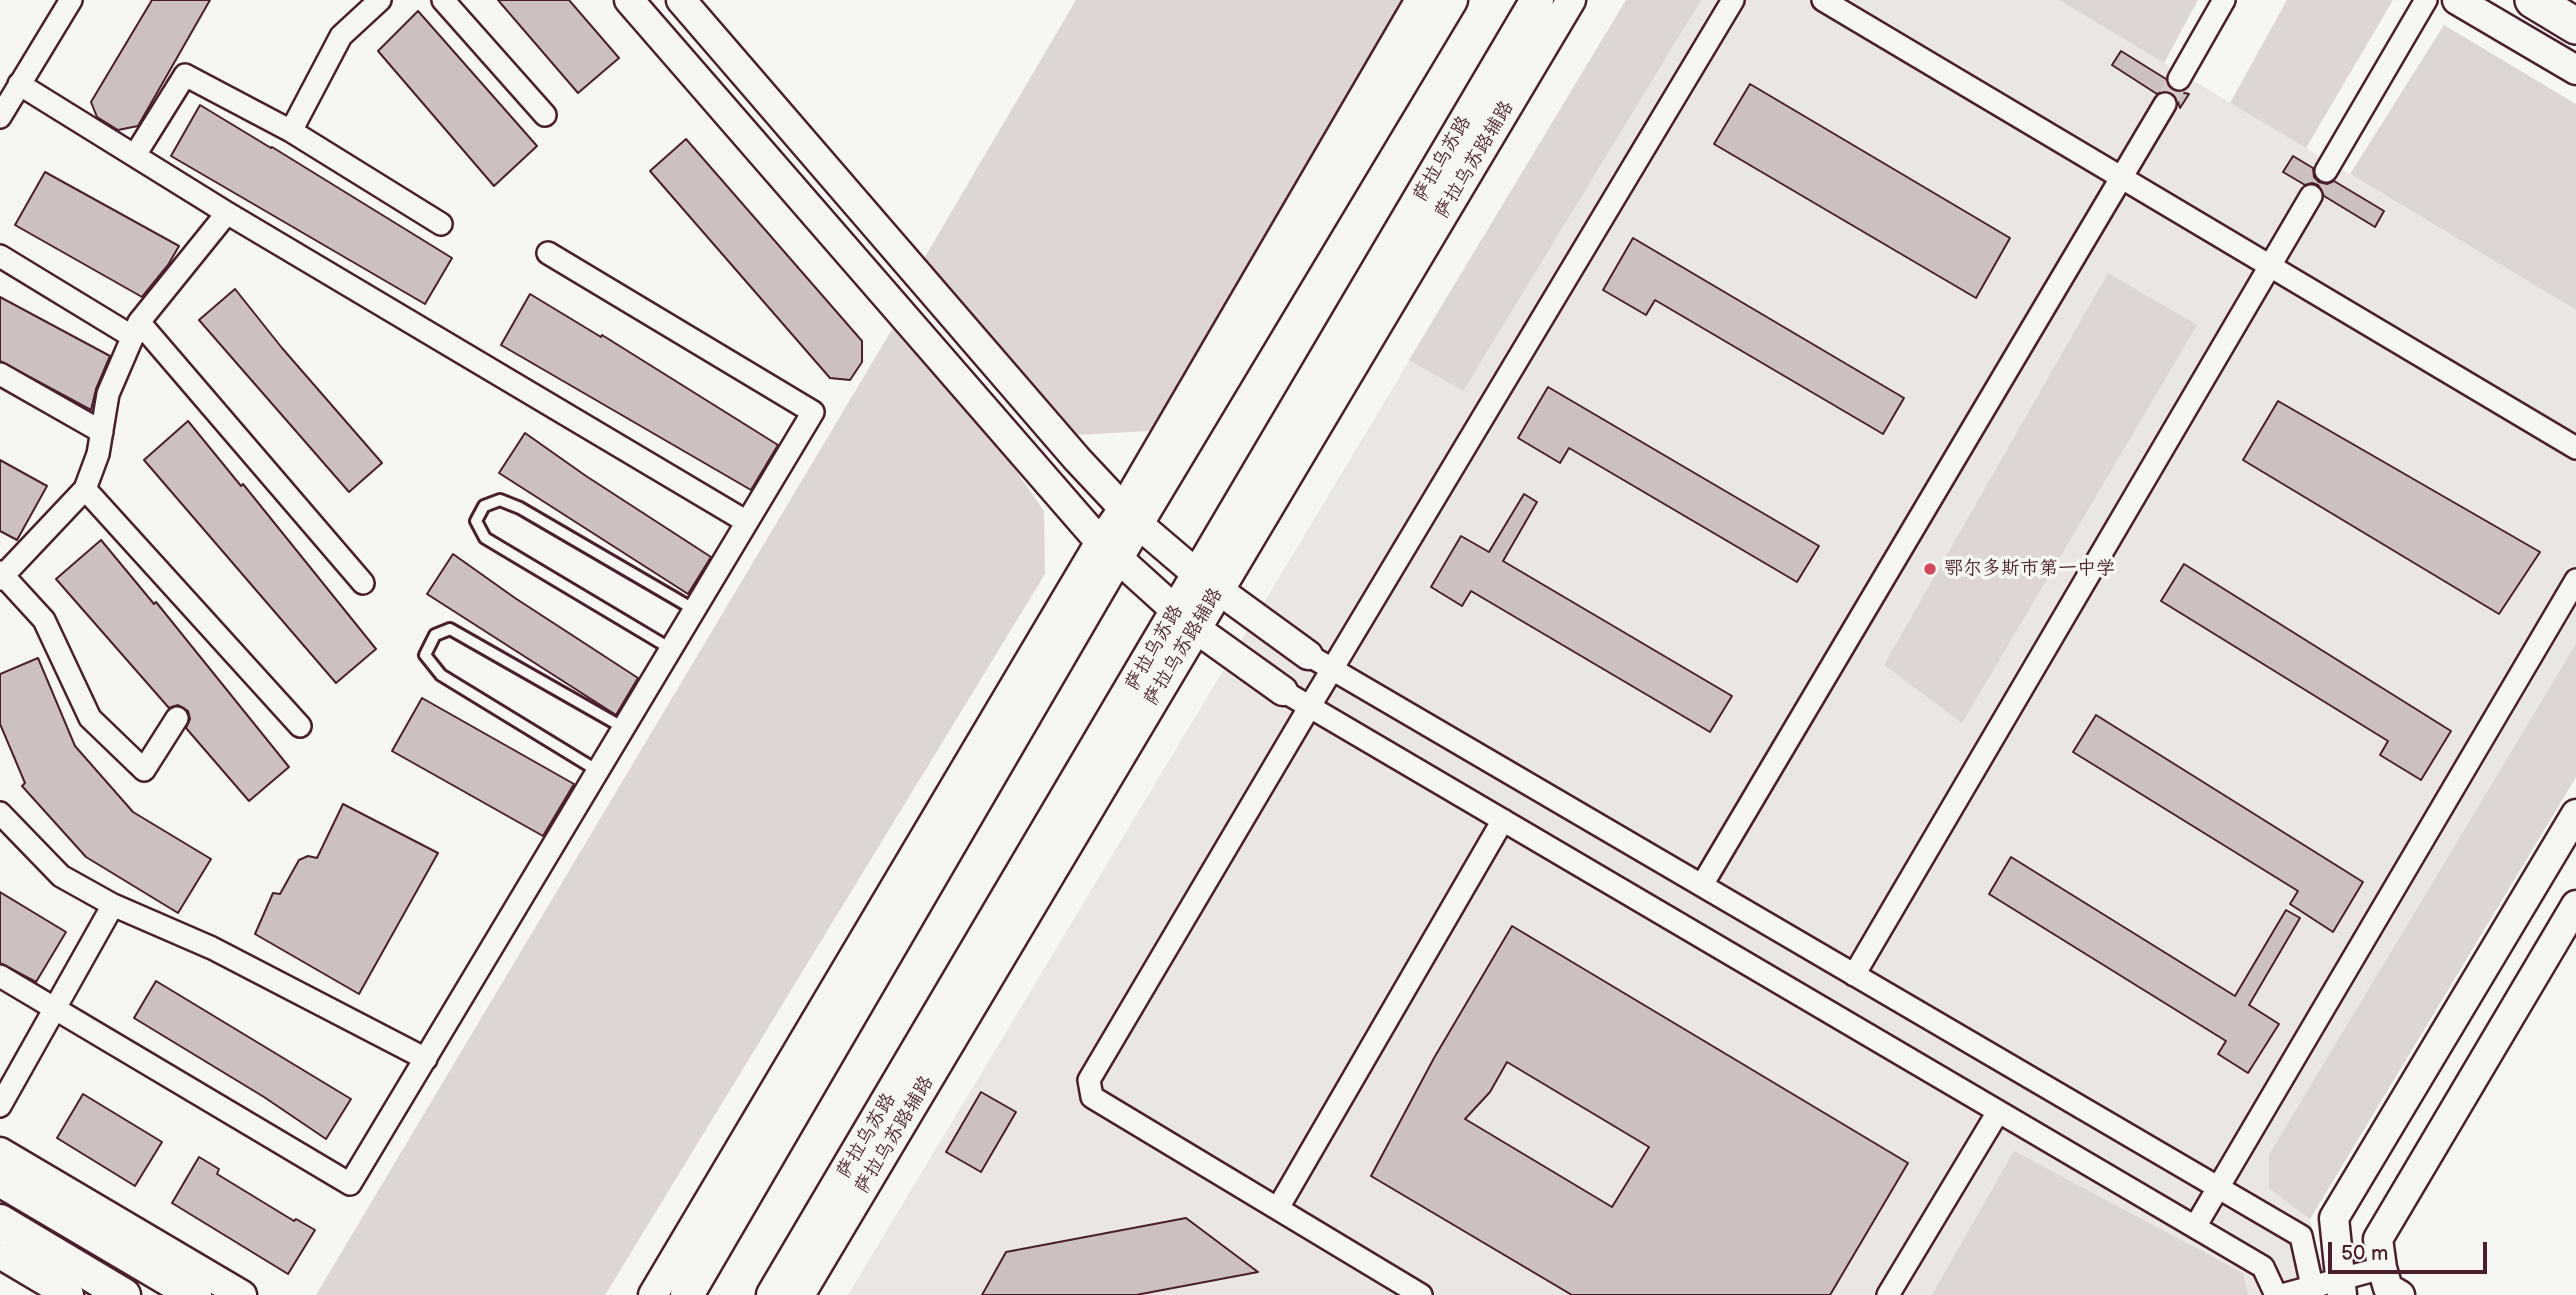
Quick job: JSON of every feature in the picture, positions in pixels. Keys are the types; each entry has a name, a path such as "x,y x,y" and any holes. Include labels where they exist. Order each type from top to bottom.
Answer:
{"main road":[{"path":"687,1295 1108,550 1451,0"},
{"name":"萨拉乌苏路","path":"773,1295 1208,583 1537,0"},
{"path":"2533,0 2576,26"},
{"path":"0,1180 195,1295"},
{"path":"0,1221 124,1295"}],"street":[{"path":"0,117 71,0"},
{"path":"291,131 341,36 380,0"},
{"path":"443,0 545,115"},
{"path":"629,0 1108,550 1186,619 1283,691 2263,1267 2276,1295"},
{"path":"681,0 1077,459 1130,516 1208,583 1333,670 2301,1236 2326,1289"},
{"path":"1130,516 1420,0"},
{"name":"萨拉乌苏路辅路","path":"1208,583 1571,0"},
{"path":"1421,1295 1093,1097 1089,1080 1732,0"},
{"path":"1823,0 2576,448"},
{"path":"2179,79 2224,0"},
{"path":"2326,171 2426,0"},
{"path":"2457,0 2576,70"},
{"path":"135,155 185,75 291,131 441,223"},
{"path":"19,84 227,213 747,522"},
{"path":"1702,885 2165,104"},
{"path":"1854,975 2311,196"},
{"path":"177,718 144,770 90,718 44,620 1,575 85,489 98,454 108,394 136,329 227,213"},
{"path":"0,976 351,1184 813,412 548,253"},
{"path":"0,256 136,329 363,583"},
{"path":"0,374 102,432"},
{"path":"85,489 300,726"},
{"path":"653,1295 1108,550"},
{"path":"2195,1227 2576,580"},
{"name":"萨拉乌苏路辅路","path":"800,1295 1186,619"},
{"path":"0,813 61,876 113,905 212,948 426,1059"},
{"path":"2326,1289 2334,1219 2576,814"},
{"path":"1278,1208 1503,820"},
{"path":"0,1106 113,905"},
{"path":"2400,1295 2388,1287 2378,1239 2576,905"},
{"path":"1888,1295 1998,1112"},
{"path":"0,1152 242,1295"},
{"path":"0,1254 69,1295"},
{"path":"2282,1295 2326,1289 2382,1268"}],"lane":[{"path":"671,649 485,538 476,521 484,506 500,500 520,508 695,610"},
{"path":"598,771 441,675 425,655 435,635 450,629 624,728"}],"shaded area":[{"path":"1076,0 1407,0 1167,430 1075,435 922,262"},
{"name":"鄂尔多斯市第一中学","path":"1626,0 2059,0 2576,310 2576,777 2310,1219 2328,1295 848,1295"},
{"path":"1626,0 1701,0 1463,391 1409,360"},
{"path":"2059,0 2198,0 2164,63"},
{"path":"2287,0 2393,0 2306,148 2230,103"},
{"path":"2444,25 2576,104 2576,310 2350,174"},
{"path":"2108,273 2197,325 1962,723 1884,665"},
{"path":"897,321 998,445 1044,511 1045,574 605,1295 316,1295"},
{"path":"2576,644 2576,777 2310,1219 2269,1188 2269,1155"},
{"path":"2014,1151 2243,1273 2248,1295 1932,1295"}],"building":[{"path":"152,0 210,0 138,126 118,130 97,117 91,102"},
{"path":"498,0 569,0 619,58 578,93"},
{"path":"418,11 537,146 494,186 378,51"},
{"path":"2121,51 2166,79 2172,90 2189,94 2180,108 2172,93 2164,91 2157,94 2112,65"},
{"path":"1750,84 2010,238 1976,298 1714,144"},
{"path":"200,105 452,258 425,304 171,156"},
{"path":"686,139 862,341 862,362 850,380 830,378 650,171"},
{"path":"2293,156 2313,168 2314,177 2319,182 2327,184 2334,181 2384,211 2375,227 2324,196 2318,185 2305,185 2283,172"},
{"path":"45,172 179,246 168,265 142,297 15,225"},
{"path":"1633,238 1904,398 1883,434 1655,300 1646,315 1603,290"},
{"path":"235,289 282,348 382,463 349,492 199,320"},
{"path":"530,294 601,337 602,335 778,445 751,490 501,345"},
{"path":"0,297 110,356 96,389 91,410 0,361"},
{"path":"1548,387 1819,546 1797,582 1569,448 1560,463 1518,438"},
{"path":"2278,401 2540,552 2499,614 2243,460"},
{"path":"188,421 241,486 243,484 376,649 336,683 144,460"},
{"path":"525,433 711,557 688,594 499,473"},
{"path":"0,460 47,486 17,540 0,531"},
{"path":"1524,494 1537,502 1503,561 1732,696 1710,732 1471,591 1462,606 1431,587 1461,536 1489,552"},
{"path":"101,540 154,604 156,602 289,767 249,801 186,728 190,719 188,711 178,705 169,708 56,579"},
{"path":"453,554 638,678 616,715 427,594"},
{"path":"2184,564 2451,731 2421,780 2380,755 2388,741 2161,601"},
{"path":"38,658 75,746 133,812 211,859 178,913 86,857 22,786 25,783 0,724 0,674"},
{"path":"422,698 574,784 543,836 392,751"},
{"path":"2096,715 2363,882 2333,932 2290,904 2298,891 2073,752"},
{"path":"343,804 438,853 359,994 255,934 273,893 280,894 299,860 308,856 317,858"},
{"path":"2011,857 2235,996 2286,910 2300,918 2249,1005 2279,1024 2248,1073 2218,1054 2226,1041 1989,894"},
{"path":"0,892 66,932 36,982 0,963"},
{"path":"1512,926 1908,1163 1830,1295 1572,1295 1371,1176 1434,1058","holes":["1507,1062 1649,1147 1612,1207 1465,1119 1490,1092"]},
{"path":"156,981 351,1099 326,1139 264,1097 134,1018"},
{"path":"981,1092 1016,1112 981,1172 946,1152"},
{"path":"83,1094 162,1142 135,1186 57,1138"},
{"path":"199,1157 219,1169 217,1174 294,1221 296,1219 315,1230 288,1274 172,1203"},
{"path":"1186,1218 1258,1272 1136,1295 982,1295 1006,1252"}],"tunnel":[{"path":"2165,104 2179,79"}],"place":[{"name":"鄂尔多斯市第一中学","path":"1930,569"}]}
